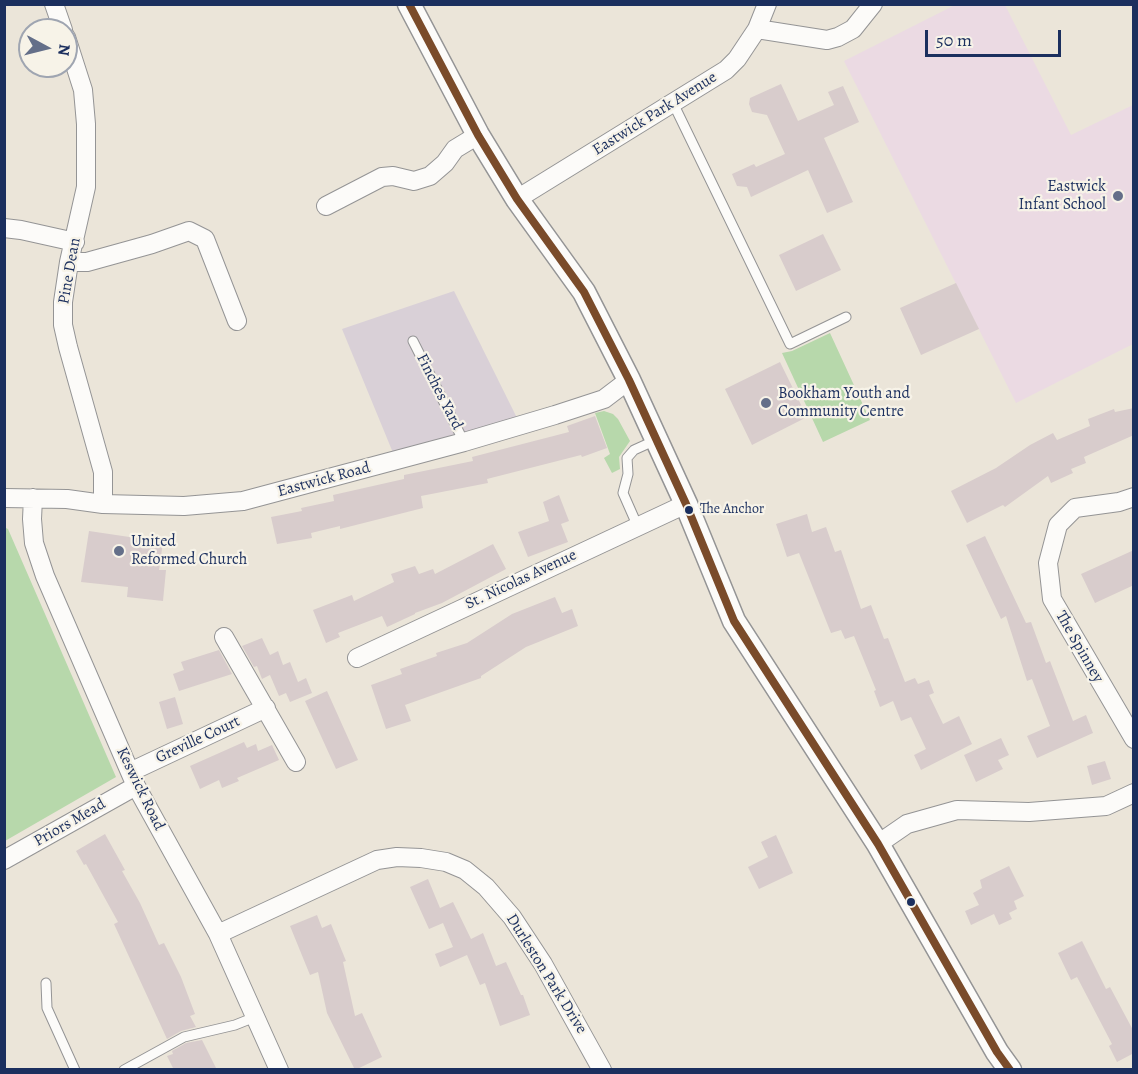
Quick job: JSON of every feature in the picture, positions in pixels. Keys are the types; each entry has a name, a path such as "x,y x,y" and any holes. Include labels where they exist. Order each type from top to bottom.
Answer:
{"street":[{"path":"409,4 478,135 517,199 584,292 629,380 686,504 734,621 878,844 997,1052 1010,1070"},
{"name":"Eastwick Park Avenue","path":"517,199 726,70 737,59 757,29 767,4"},
{"path":"757,29 827,40 853,29 873,4"},
{"name":"Pine Dean","path":"78,74 83,90 86,124 86,187 69,262 63,302 63,324 103,472 103,504"},
{"path":"326,206 382,177 393,176 414,181 430,176 445,163 455,149 478,135"},
{"path":"4,228 75,242"},
{"path":"69,262 87,262 189,231 205,238 237,321"},
{"name":"Eastwick Road","path":"4,498 184,506 243,501 464,442 604,399 629,380"},
{"name":"The Spinney","path":"1134,497 1119,502 1075,507 1058,525 1048,563 1052,599 1134,739"},
{"name":"Keswick Road","path":"33,498 34,543 45,576 133,779 218,934 279,1070"},
{"name":"St. Nicolas Avenue","path":"357,658 686,504"},
{"path":"224,637 296,762"},
{"name":"Greville Court","path":"133,779 266,708"},
{"name":"Priors Mead","path":"4,860 133,779"},
{"path":"878,844 907,824 957,810 1029,812 1106,806 1134,793"},
{"name":"Durleston Park Drive","path":"218,934 377,860 397,857 446,862 465,870 486,887 512,917 543,964 602,1070"}],"lane":[{"path":"673,103 790,344 846,317"},
{"name":"Finches Yard","path":"413,341 464,442"},
{"path":"638,527 623,493 628,474 627,458 634,450 656,440"},
{"path":"46,983 47,1008 75,1070"},
{"path":"124,1070 184,1037 235,1025 255,1017"}],"shaded area":[{"path":"955,5 1005,5 1071,135 1133,105 1133,344 1016,403 844,61"},
{"path":"454,291 518,420 396,460 342,329"}],"green space":[{"path":"830,333 870,420 823,442 782,353 792,351"},
{"path":"604,411 613,414 618,419 630,441 619,457 620,469 612,473 604,458 610,454 595,413"},
{"path":"4,527 8,529 116,777 5,841"}],"building":[{"path":"781,84 798,121 834,105 828,92 843,86 859,122 824,138 853,202 827,213 808,170 751,197 747,187 737,186 732,174 754,164 756,167 785,154 767,115 752,112 749,104 750,98"},
{"path":"823,234 841,270 796,291 779,255"},
{"path":"956,283 979,329 921,355 900,308"},
{"name":"Bookham Youth and Community Centre","path":"780,362 807,417 752,445 725,389"},
{"path":"1134,408 1134,435 1084,457 1086,463 1071,469 1073,473 1051,483 1048,476 1005,507 1003,505 967,523 951,491 996,468 1030,445 1053,433 1057,440 1090,426 1088,419 1114,409 1115,412"},
{"path":"595,416 607,448 582,457 581,455 487,479 488,483 421,496 423,508 340,529 340,526 311,533 312,538 277,544 271,517 302,511 301,508 334,501 333,495 404,479 404,475 473,461 472,457 569,432 567,426"},
{"path":"559,495 569,521 561,524 568,542 528,557 518,532 549,521 543,502"},
{"path":"807,514 812,532 826,527 835,552 841,550 861,609 871,605 884,639 888,638 905,682 915,678 918,684 929,680 934,693 929,695 943,724 959,716 972,744 921,770 914,755 926,749 911,717 901,721 893,701 880,707 874,691 876,690 854,636 845,639 841,630 831,633 799,553 787,557 776,524"},
{"path":"89,531 163,542 159,570 166,570 163,601 127,597 128,587 81,582"},
{"path":"985,536 1026,623 1031,622 1046,663 1050,661 1073,721 1086,715 1093,733 1037,758 1027,736 1050,726 1032,679 1027,681 1006,616 1001,619 966,545"},
{"path":"493,544 506,569 442,603 387,627 382,616 338,633 340,637 326,643 313,610 352,595 354,601 394,582 391,574 415,566 419,574 433,569 435,574"},
{"path":"1134,550 1134,585 1095,603 1081,574"},
{"path":"555,597 562,613 572,609 578,626 526,647 481,678 405,705 411,721 386,729 371,685 402,674 400,669 437,656 436,653 467,643 512,614"},
{"path":"262,638 270,655 278,651 283,665 290,662 298,682 306,678 312,693 290,702 286,693 279,696 270,675 262,679 257,666 254,667 242,646"},
{"path":"219,650 232,674 179,691 173,674 184,670 181,662"},
{"path":"327,691 358,760 336,769 305,701"},
{"path":"175,697 183,724 167,729 159,702"},
{"path":"1001,738 1009,755 998,760 1003,769 976,782 964,755"},
{"path":"244,742 247,748 256,744 258,751 272,745 279,760 237,778 239,781 222,788 219,780 200,789 190,766"},
{"path":"1105,761 1111,779 1092,785 1087,766"},
{"path":"105,834 125,870 122,871 159,945 164,943 181,977 195,1014 190,1016 196,1027 181,1031 167,1039 114,924 118,922 86,864 84,865 76,851"},
{"path":"776,835 793,873 759,889 748,867 768,857 761,842"},
{"path":"1009,866 1024,896 1014,901 1017,909 1009,913 1012,919 999,925 994,914 971,925 965,911 979,905 973,893 982,888 980,880"},
{"path":"428,879 440,908 453,902 471,939 483,933 496,966 506,962 523,995 530,1015 500,1026 485,983 480,985 467,955 440,967 435,954 453,947 443,923 429,929 410,887"},
{"path":"317,915 322,928 331,924 346,961 343,962 355,1016 362,1013 382,1057 355,1070 327,1013 318,972 310,975 290,926"},
{"path":"1082,941 1106,989 1110,987 1134,1032 1134,1053 1117,1062 1109,1046 1112,1044 1077,977 1071,980 1058,953"},
{"path":"202,1040 217,1070 174,1070 167,1056 186,1043"}],"transit line":[{"path":"409,4 478,135 517,199 584,292 629,380 686,504 734,621 878,844 997,1052 1010,1070"}],"place":[{"name":"Eastwick Infant School","path":"1118,196"},
{"name":"Bookham Youth and Community Centre","path":"766,403"},
{"name":"The Anchor","path":"689,510"},
{"name":"United Reformed Church","path":"119,551"}]}
